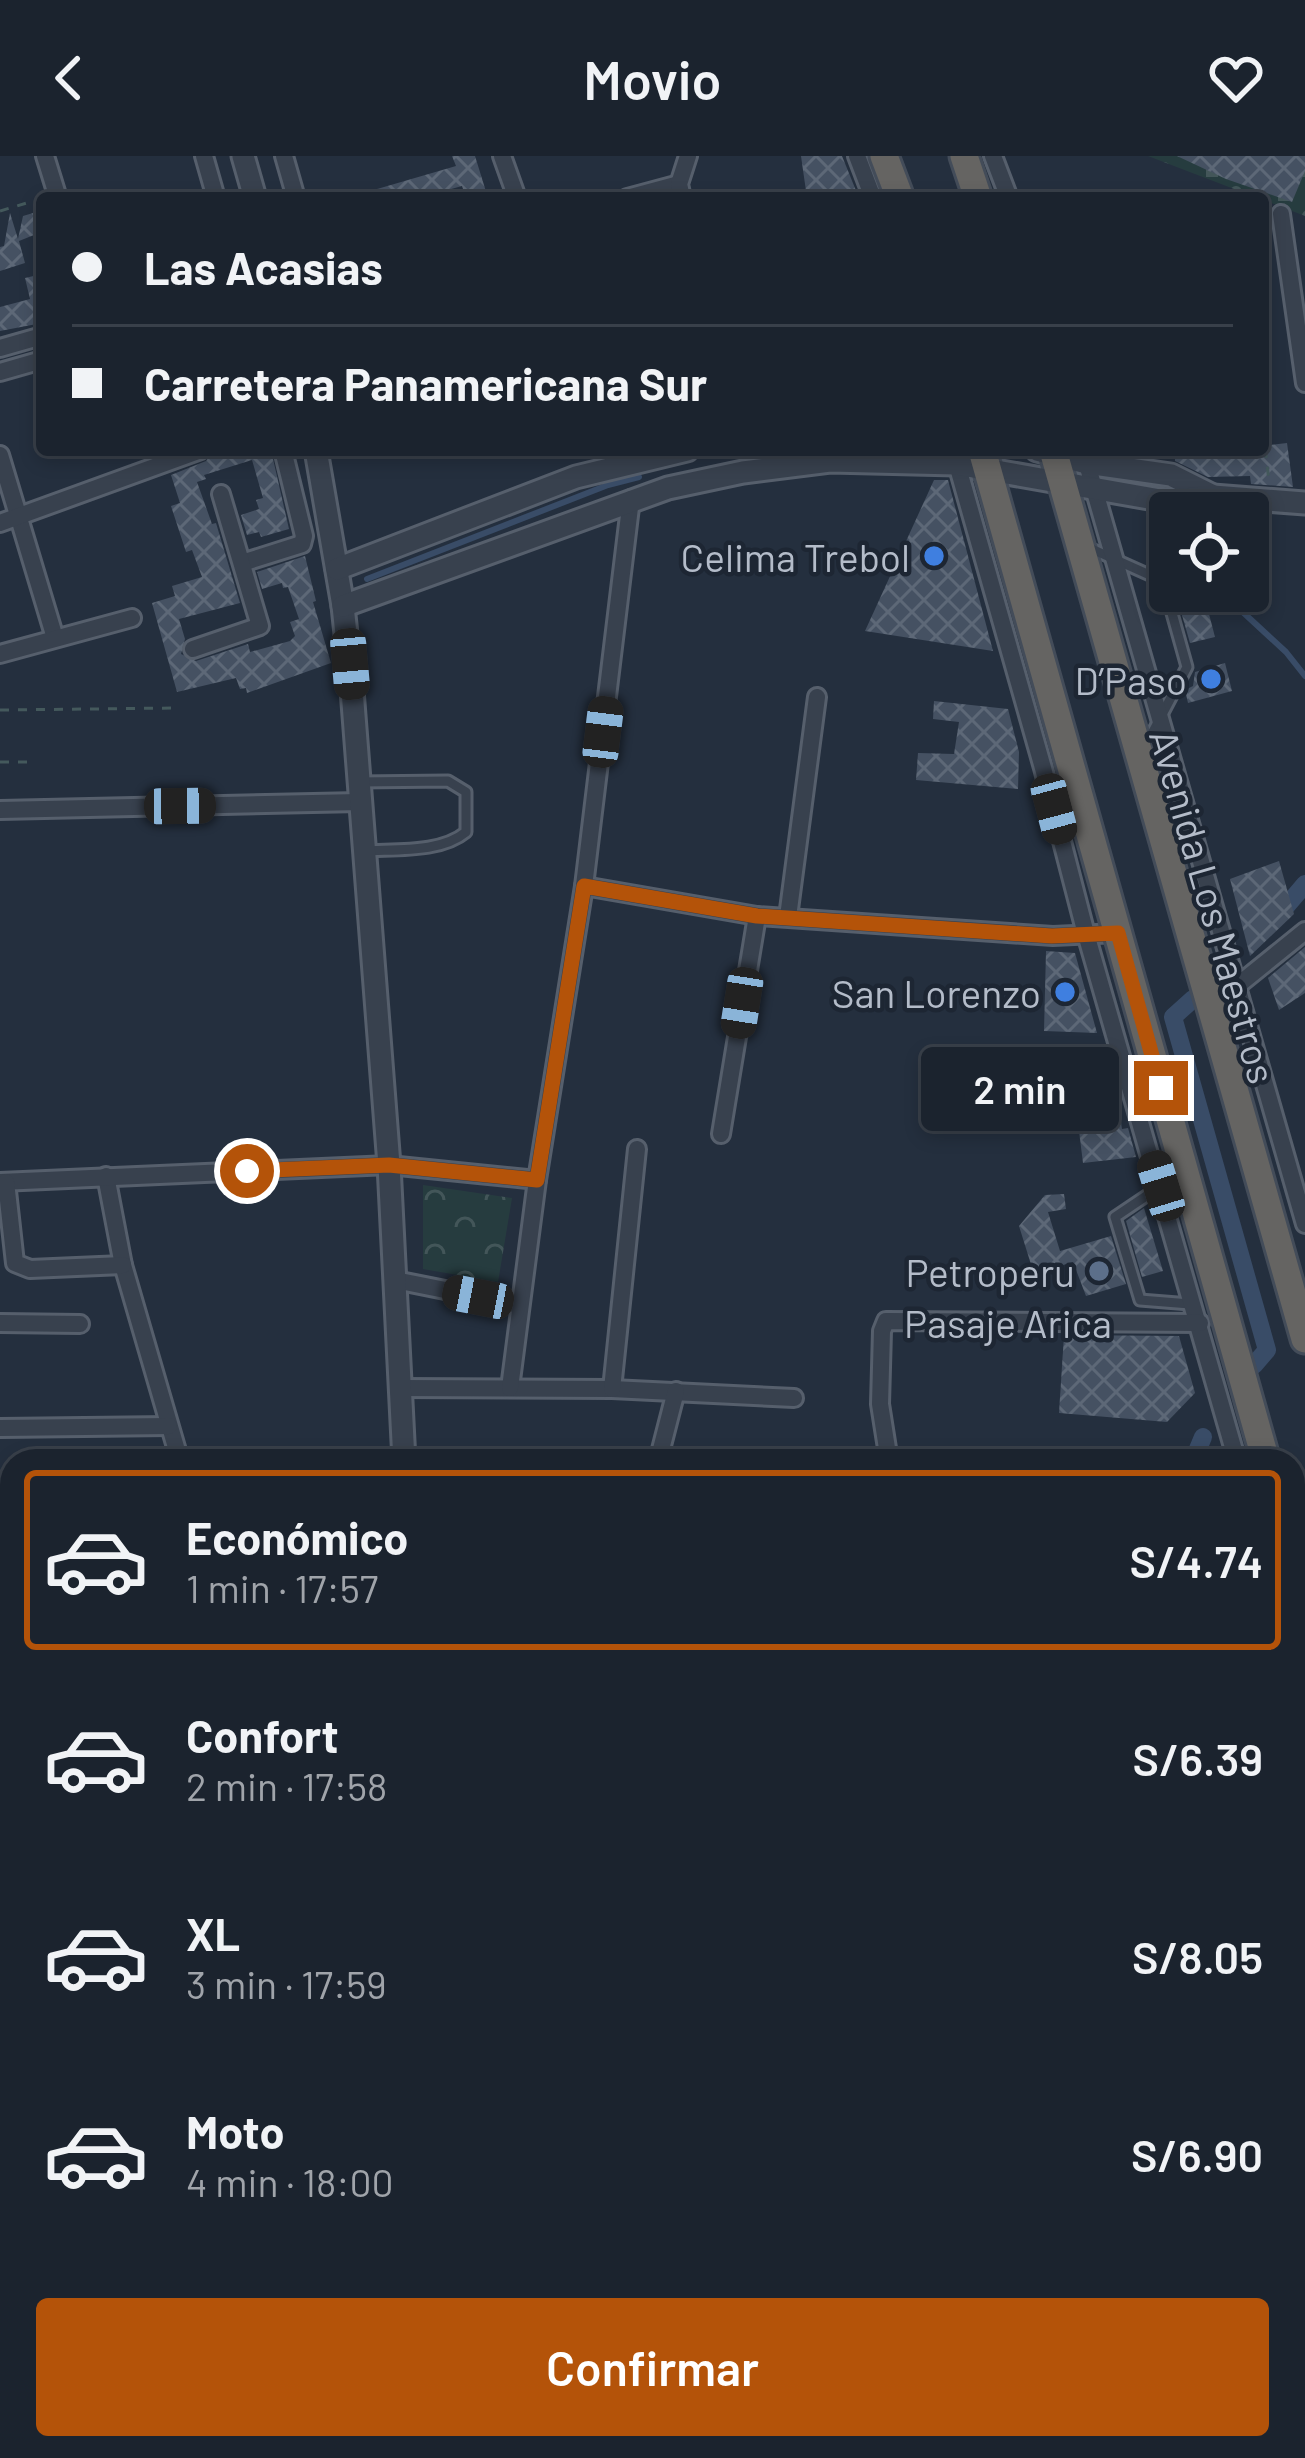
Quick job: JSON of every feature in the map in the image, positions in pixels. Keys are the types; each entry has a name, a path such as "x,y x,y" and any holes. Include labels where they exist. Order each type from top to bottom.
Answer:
{"highway":[{"path":"884,156 898,192"},
{"path":"964,156 976,192"},
{"path":"985,459 1262,1449"},
{"path":"1051,459 1079,543 1305,1340"}],"street":[{"path":"45,156 56,192"},
{"path":"203,156 214,192"},
{"path":"243,156 253,192"},
{"path":"284,156 294,192"},
{"path":"502,156 515,192"},
{"path":"681,191 688,156"},
{"path":"857,156 871,192"},
{"path":"993,156 1007,192"},
{"path":"1281,214 1305,383"},
{"path":"0,348 36,338"},
{"path":"0,372 36,362"},
{"path":"0,455 9,520 55,638"},
{"path":"9,520 185,456"},
{"path":"242,563 302,544 284,456"},
{"path":"317,456 343,606 389,1165 403,1449"},
{"path":"337,569 576,477 662,456"},
{"path":"343,606 632,499 704,479 830,456 1085,456 1171,476 1205,492"},
{"name":"Avenida Los Maestros","path":"1085,456 1305,1223"},
{"path":"954,457 1234,1449"},
{"path":"1051,459 1094,488 1149,498"},
{"path":"194,649 260,626 221,494"},
{"path":"510,1388 537,1180 584,886 632,499"},
{"path":"1269,500 1305,503"},
{"path":"0,654 131,618"},
{"path":"788,917 817,697"},
{"path":"0,810 359,792"},
{"path":"584,886 757,916 1052,936 1118,933"},
{"path":"721,1135 757,916"},
{"path":"1238,986 1305,931"},
{"path":"612,1389 637,1149"},
{"path":"122,1265 30,1269 15,1263 3,1182 389,1165 537,1180"},
{"path":"106,1176 122,1265 177,1449"},
{"path":"394,1280 520,1305"},
{"name":"Pasaje Arica","path":"887,1449 880,1404 886,1321 1200,1323"},
{"path":"0,1323 80,1324"},
{"path":"400,1388 612,1389 794,1398"},
{"path":"661,1449 676,1391"},
{"path":"0,1428 170,1426"}],"lane":[{"path":"1079,543 1163,581 1187,667 1140,757"},
{"path":"359,792 448,781 466,791 466,832 460,838 444,844 364,851"},
{"path":"1161,1186 1115,1217 1140,1300 1195,1304"}],"path":[{"path":"0,211 36,200"},
{"path":"1266,456 1268,470"},
{"path":"0,710 177,708"},
{"path":"0,762 34,762"}],"green space":[{"path":"1148,156 1305,156 1305,216 1269,202 1269,192 1242,192"},
{"path":"423,1185 512,1198 498,1282 423,1269"}],"building":[{"path":"452,156 475,156 486,192 464,192 462,186 440,192 367,192 456,166"},
{"path":"801,156 842,156 857,192 806,192"},
{"path":"1177,156 1305,156 1305,171 1292,202"},
{"path":"10,213 18,239 23,216 36,216 36,234 19,241 25,263 0,271 0,247"},
{"path":"36,275 36,324 0,331 0,307 30,299 25,278"},
{"path":"1287,443 1293,487 1251,484 1250,476 1208,477 1175,461 1175,456 1269,456 1269,445"},
{"path":"210,456 272,456 289,529 261,537 259,532 247,535 241,515 259,509 256,500 263,498 252,460 204,475 206,479 197,482 212,524 216,523 240,603 179,619 185,639 181,654 196,661 248,644 250,652 290,641 295,636 290,622 299,619 288,587 283,588 282,583 262,589 257,572 305,556 331,663 247,693 236,678 177,692 152,603 175,596 172,586 202,577 192,550 186,552 171,506 180,503 171,475"},
{"name":"Celima Trebol","path":"934,480 948,480 993,651 865,631"},
{"path":"1181,612 1208,612 1215,637 1190,643"},
{"name":"D’Paso","path":"1225,663 1232,691 1188,703 1185,690 1193,686 1195,672"},
{"path":"934,701 1008,709 1019,752 1018,789 916,780 918,753 954,754 959,722 933,719"},
{"path":"1279,861 1294,914 1250,956 1230,879"},
{"path":"1305,947 1305,993 1279,1010 1268,978"},
{"name":"San Lorenzo","path":"1046,951 1075,953 1097,1033 1044,1031"},
{"path":"1114,1078 1122,1129 1128,1128 1136,1157 1083,1163 1073,1083"},
{"path":"1064,1194 1066,1209 1048,1212 1060,1251 1111,1236 1126,1284 1086,1296 1073,1262 1034,1274 1019,1226 1045,1195"},
{"path":"1144,1208 1163,1271 1142,1277 1126,1221"},
{"path":"1064,1335 1179,1336 1195,1393 1167,1422 1059,1413"}],"waterway":[{"path":"367,579 639,477"},
{"path":"1243,612 1305,676"},
{"path":"1277,917 1305,884"},
{"path":"1193,999 1173,1017 1267,1350 1254,1365"},
{"path":"1198,1449 1203,1437"}],"place":[{"name":"Celima Trebol","path":"934,556"},
{"name":"D’Paso","path":"1211,679"},
{"name":"San Lorenzo","path":"1065,992"},
{"name":"Petroperu","path":"1099,1271"}],"route":[{"path":"247,1171 389,1165 537,1180 584,886 757,916 1052,936 1118,933 1161,1088"}]}
